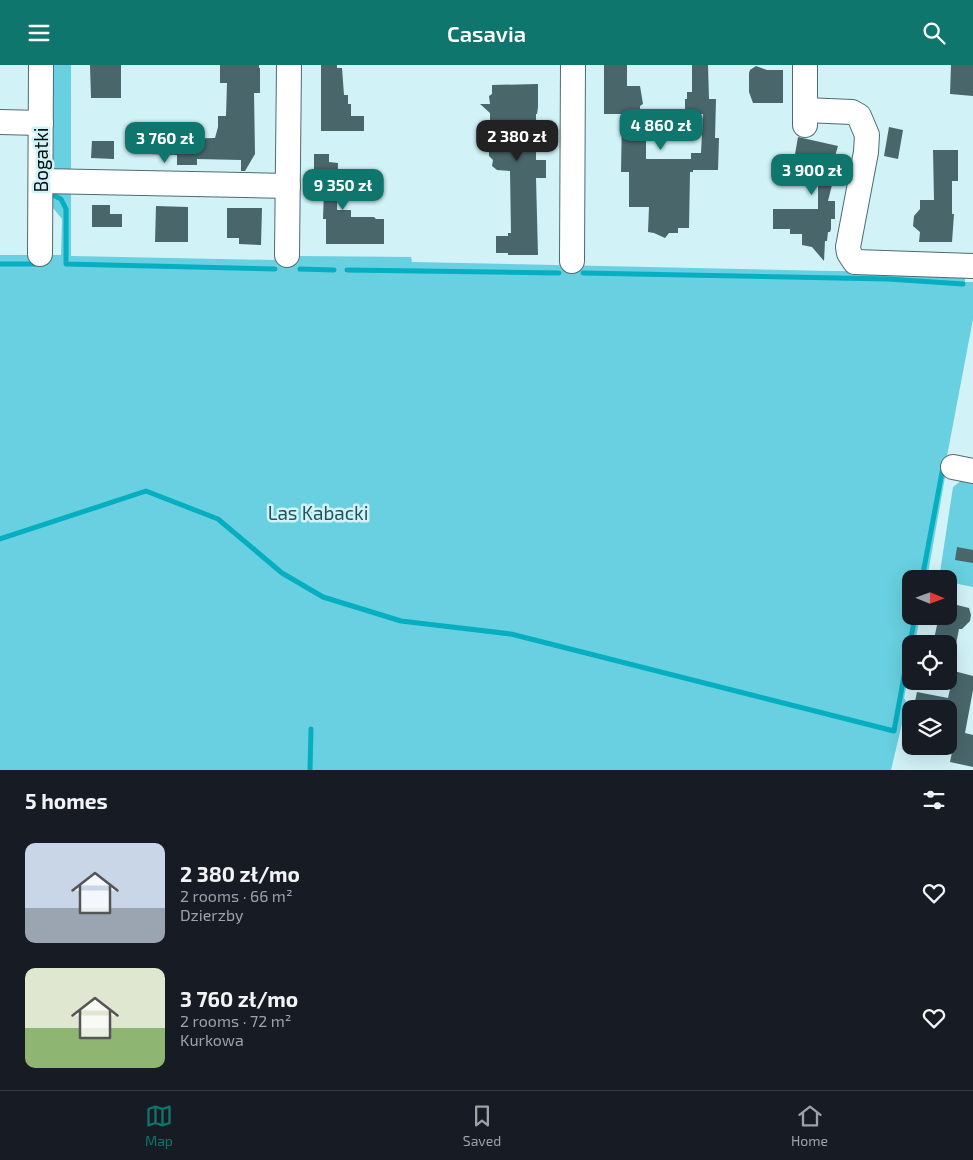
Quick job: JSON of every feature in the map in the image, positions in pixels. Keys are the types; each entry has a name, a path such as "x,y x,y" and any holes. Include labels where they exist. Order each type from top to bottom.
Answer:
{"street":[{"name":"Bogatki","path":"40,255 41,65"},
{"path":"287,255 289,65"},
{"path":"572,261 573,65"},
{"path":"805,65 805,118 852,112 859,116 867,135 866,152 848,247 849,253 855,262 973,266"},
{"path":"0,122 41,123"},
{"path":"41,181 288,187"}],"green space":[{"path":"49,65 71,65 71,174 51,168"},
{"name":"Las Kabacki","path":"51,191 71,191 71,256 273,260 300,256 411,257 412,262 965,272 965,282 973,282 973,319 947,456 929,570 902,570 902,625 918,625 917,635 902,635 902,690 906,690 905,700 902,700 902,724 891,770 0,770 0,255 61,255 62,219 48,202"},
{"path":"962,480 973,483 973,587 958,584 958,570 940,570 953,487"}],"building":[{"path":"90,65 121,65 121,98 91,98"},
{"path":"220,65 259,65 260,68 260,93 254,93 255,154 245,171 241,171 241,160 197,159 197,165 177,165 177,155 150,154 150,151 141,151 141,133 150,134 150,129 167,130 166,139 215,138 218,116 226,116 227,83 220,83"},
{"path":"321,65 337,65 337,68 342,68 344,95 348,95 348,104 351,104 351,116 364,116 364,131 321,131"},
{"path":"604,65 627,65 627,86 640,86 643,104 640,106 641,139 646,139 646,159 691,159 691,153 701,153 703,114 685,114 685,99 687,99 687,92 692,92 692,65 708,65 709,99 716,99 715,138 719,138 718,170 693,170 693,172 690,172 689,228 678,228 678,233 669,233 665,238 648,232 649,207 629,207 629,172 621,172 622,114 604,114"},
{"path":"951,65 973,65 973,96 950,94"},
{"path":"756,66 767,70 783,70 783,103 753,103 749,92 749,73"},
{"path":"538,84 536,160 546,160 546,178 536,178 538,255 496,253 496,236 508,236 508,233 511,233 510,171 497,170 492,166 493,160 489,156 489,149 493,145 493,122 490,122 490,113 480,104 490,104 489,96 492,94 492,85"},
{"path":"889,127 903,130 898,159 884,156"},
{"path":"798,137 838,146 833,163 834,177 828,201 835,201 835,219 831,219 831,229 828,232 827,241 825,241 824,261 812,247 802,245 802,234 790,234 790,229 773,229 773,209 818,209 818,180 796,174 794,160"},
{"path":"92,141 114,141 114,159 91,158"},
{"path":"933,150 958,150 958,181 952,181 952,214 954,214 952,242 919,242 920,232 913,226 914,216 920,209 920,200 934,200"},
{"path":"314,154 329,154 329,162 338,163 337,210 351,210 351,217 384,219 384,244 326,244 326,219 323,219 324,189 314,189"},
{"path":"92,205 110,205 110,214 122,214 122,227 92,227"},
{"path":"156,206 188,207 188,242 155,242"},
{"path":"227,208 262,208 261,245 239,244 239,238 227,238"},
{"path":"957,547 973,550 973,563 955,560"},
{"path":"958,605 969,608 970,621 962,629 959,629 957,639 957,635 935,635 937,625 958,625"},
{"path":"957,672 973,676 973,690 965,733 973,735 973,767 950,762 951,755 957,755 957,700 915,700 917,692 948,698 950,690 957,690"}],"waterway":[{"path":"55,196 61,199 66,209 66,264 275,269"},
{"path":"0,264 35,264"},
{"path":"300,269 334,270"},
{"path":"347,270 559,273"},
{"path":"583,273 888,279 963,284"},
{"path":"924,570 943,467"},
{"path":"0,539 146,491 218,519 282,573 323,597 401,621 511,634 894,731 913,625"},
{"path":"310,770 311,729"}]}
